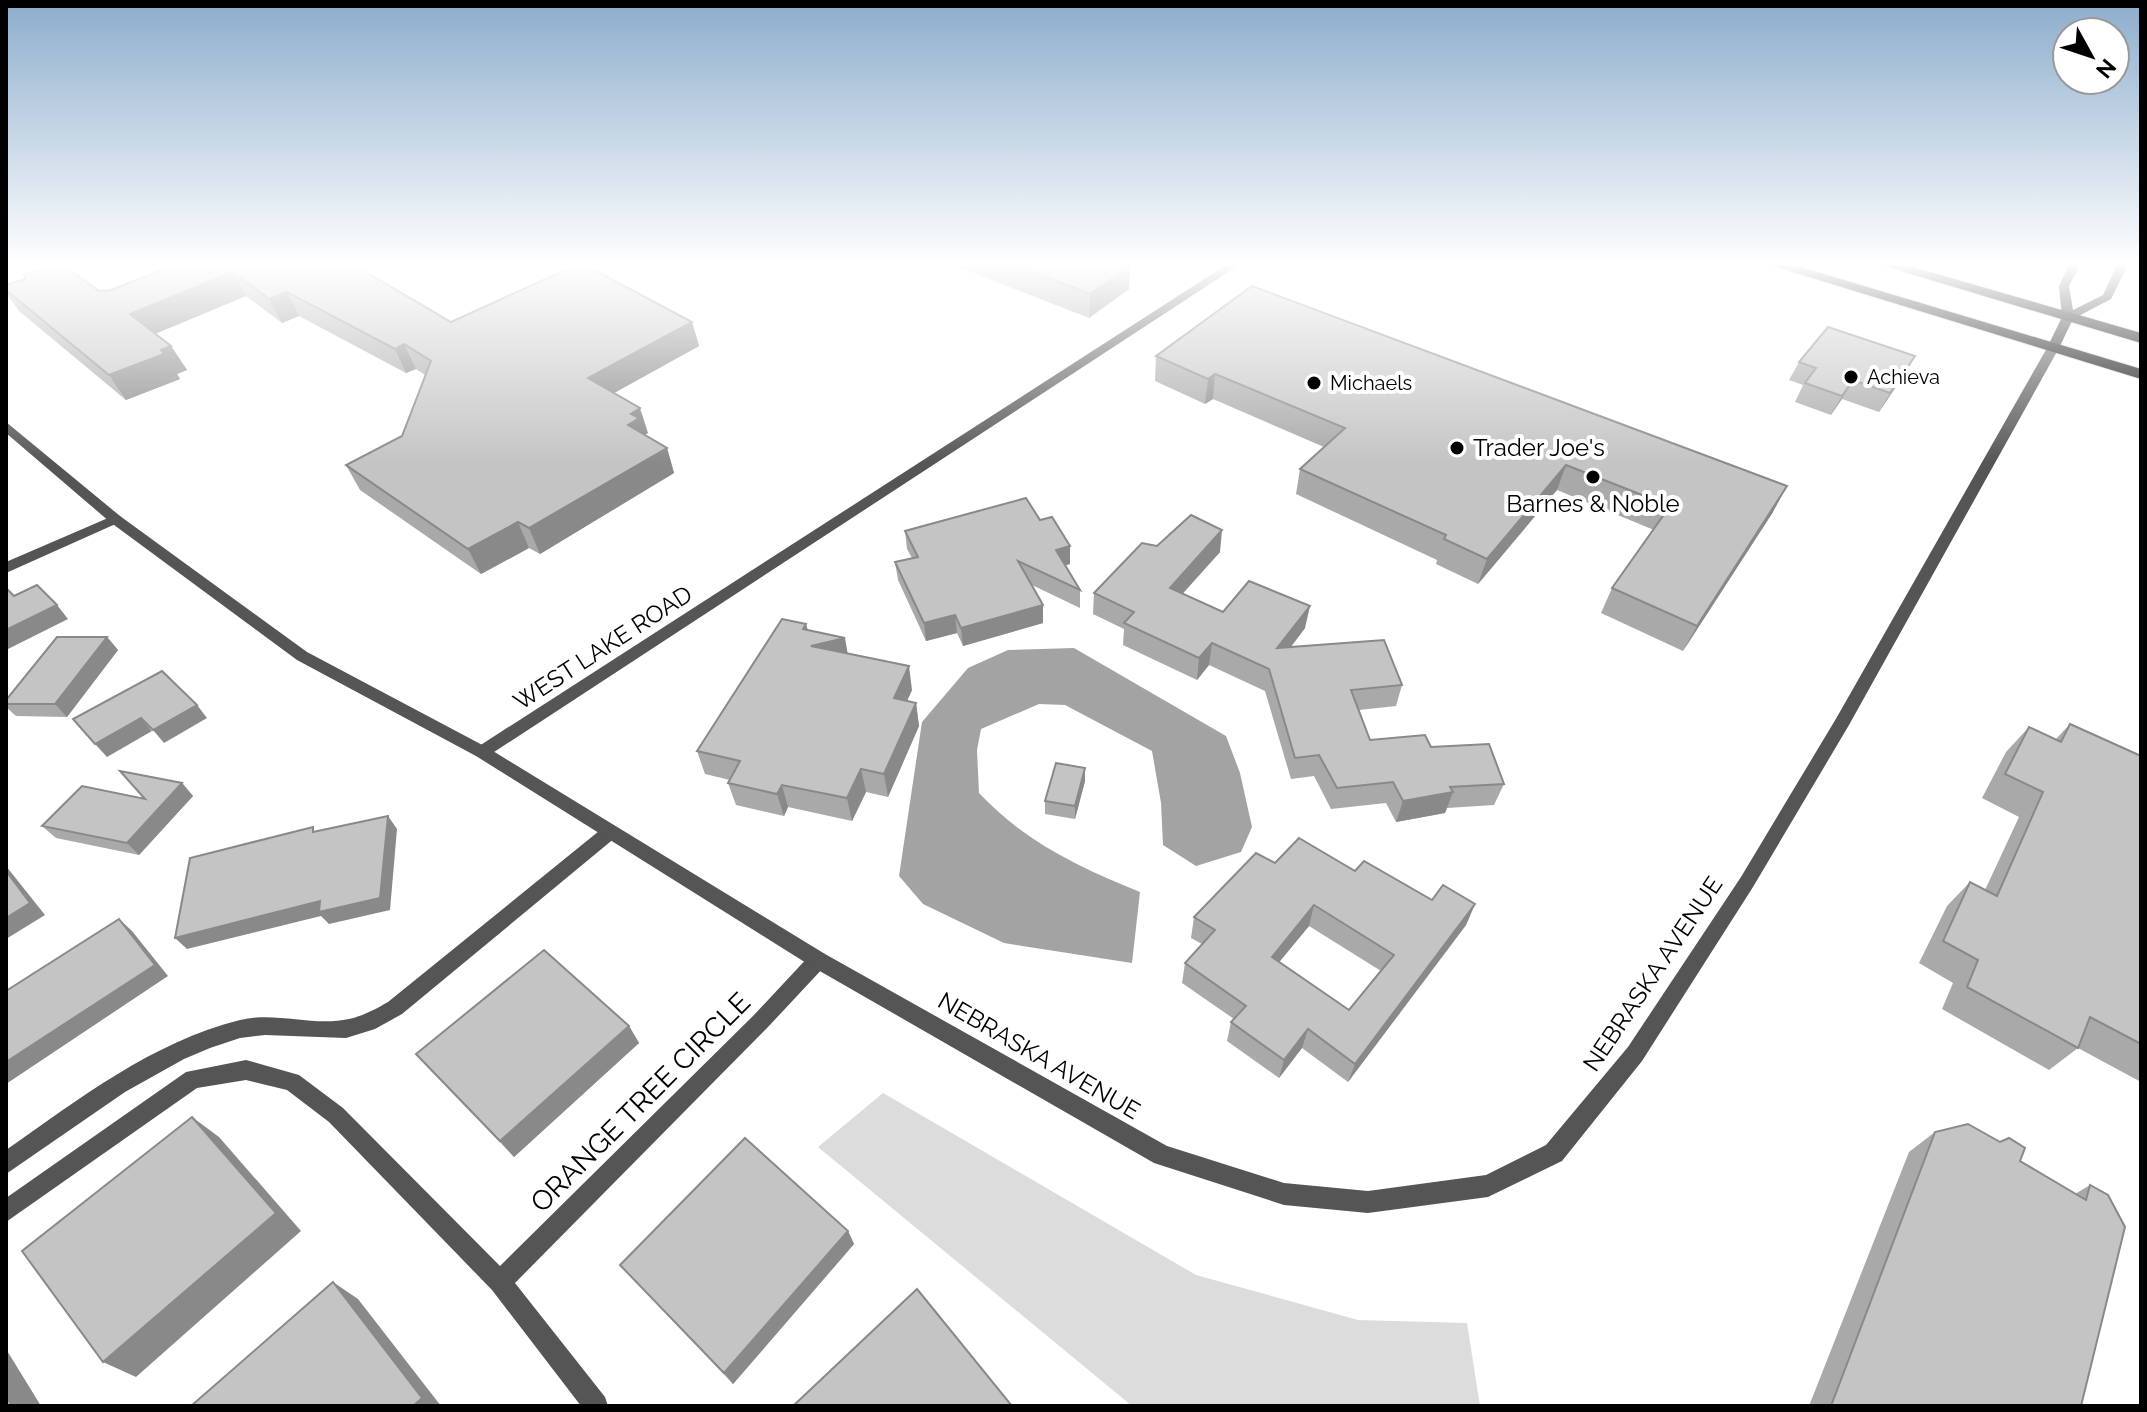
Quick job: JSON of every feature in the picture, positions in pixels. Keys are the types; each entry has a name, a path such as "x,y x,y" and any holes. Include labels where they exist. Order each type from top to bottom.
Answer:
{"highway":[{"path":"1996,331 2135,372"},
{"path":"2116,331 2141,338"}],"main road":[{"name":"NEBRASKA AVENUE","path":"2053,348 2061,331"}],"street":[{"name":"WEST LAKE ROAD","path":"482,752 1132,331"},
{"name":"NEBRASKA AVENUE","path":"482,752 818,960 1162,1155 1284,1194 1368,1202 1488,1186 1554,1153 1635,1054 1747,882 1843,721 2053,348"},
{"path":"6,426 115,519 302,656 482,752"},
{"path":"6,568 115,519"},
{"path":"6,1163 119,1084 204,1039 244,1027 280,1025 339,1030 369,1023 395,1008 610,832"},
{"name":"ORANGE TREE CIRCLE","path":"500,1282 751,1032 818,960"},
{"path":"6,1211 193,1079 246,1070 292,1082 336,1115 500,1282 596,1406"}],"shaded area":[{"path":"1074,648 1226,736 1240,773 1252,827 1241,852 1196,866 1163,845 1161,803 1152,751 1065,705 1039,704 981,729 977,750 979,793 1015,826 1054,852 1140,892 1132,963 1004,943 923,904 899,876 922,722 968,668 1008,650"},
{"path":"883,1093 1196,1275 1358,1320 1467,1323 1480,1406 1132,1406 818,1147"}],"building":[{"path":"56,331 152,331 171,346 161,350 164,354 109,375"},
{"path":"361,331 675,331 588,378 640,408 631,414 639,418 628,425 667,448 529,528 518,522 468,549 346,465 402,436 431,361 404,344 395,349"},
{"path":"1190,331 1372,331 1787,486 1697,626 1612,588 1670,506 1566,465 1487,559 1444,539 1446,535 1300,469 1345,428 1215,374 1208,379 1156,356"},
{"path":"1825,331 1840,331 1915,356 1890,393 1853,380 1842,396 1805,383 1816,368 1799,362"},
{"path":"1026,498 1040,520 1052,517 1070,546 1056,550 1080,590 1018,561 1043,605 961,628 955,615 924,623 895,562 918,557 905,531"},
{"path":"1191,515 1222,530 1170,588 1223,612 1249,581 1310,606 1277,648 1384,640 1402,685 1351,690 1370,740 1425,735 1431,747 1489,744 1504,784 1450,787 1453,792 1403,801 1393,782 1337,788 1319,755 1295,758 1269,669 1212,643 1199,658 1124,623 1134,612 1094,593 1142,543 1157,546"},
{"path":"37,585 57,605 6,630 6,588 14,596"},
{"path":"782,619 806,624 803,629 845,638 811,646 909,666 894,698 916,703 884,774 861,769 847,798 782,785 777,794 728,783 740,761 697,751"},
{"path":"57,637 107,637 55,704 6,704 6,700"},
{"path":"162,671 197,705 153,730 141,718 95,744 73,719"},
{"path":"2070,724 2141,756 2141,1044 2090,1017 2078,1048 1967,987 1978,960 1943,941 1970,882 1997,896 2043,792 2005,774 2029,727 2061,742"},
{"path":"1056,763 1085,768 1075,806 1045,801"},
{"path":"120,771 182,783 127,843 42,826 82,786 145,799"},
{"path":"388,816 380,898 319,912 320,901 175,938 190,858 313,827 313,832"},
{"path":"1299,838 1355,871 1364,861 1432,900 1443,885 1475,904 1355,1064 1308,1029 1284,1060 1231,1022 1246,1006 1185,963 1215,930 1194,917 1256,853 1275,863","holes":["1314,905 1394,955 1349,1010 1272,957"]},
{"path":"6,871 30,903 6,918"},
{"path":"119,919 155,965 6,1062 6,991"},
{"path":"544,950 629,1026 500,1141 416,1054"},
{"path":"192,1117 276,1213 103,1362 22,1251"},
{"path":"1968,1124 2000,1142 2009,1138 2025,1148 2020,1161 2086,1200 2090,1185 2108,1195 2125,1227 2081,1406 1831,1406 1935,1132"},
{"path":"745,1138 848,1231 724,1373 620,1265"},
{"path":"333,1282 422,1398 413,1406 191,1406"},
{"path":"917,1289 1012,1406 793,1406"}],"place":[{"name":"Achieva","path":"1851,377"},
{"name":"Michaels","path":"1314,383"},
{"name":"Trader Joe's","path":"1457,448"},
{"name":"Barnes & Noble","path":"1593,477"}]}
